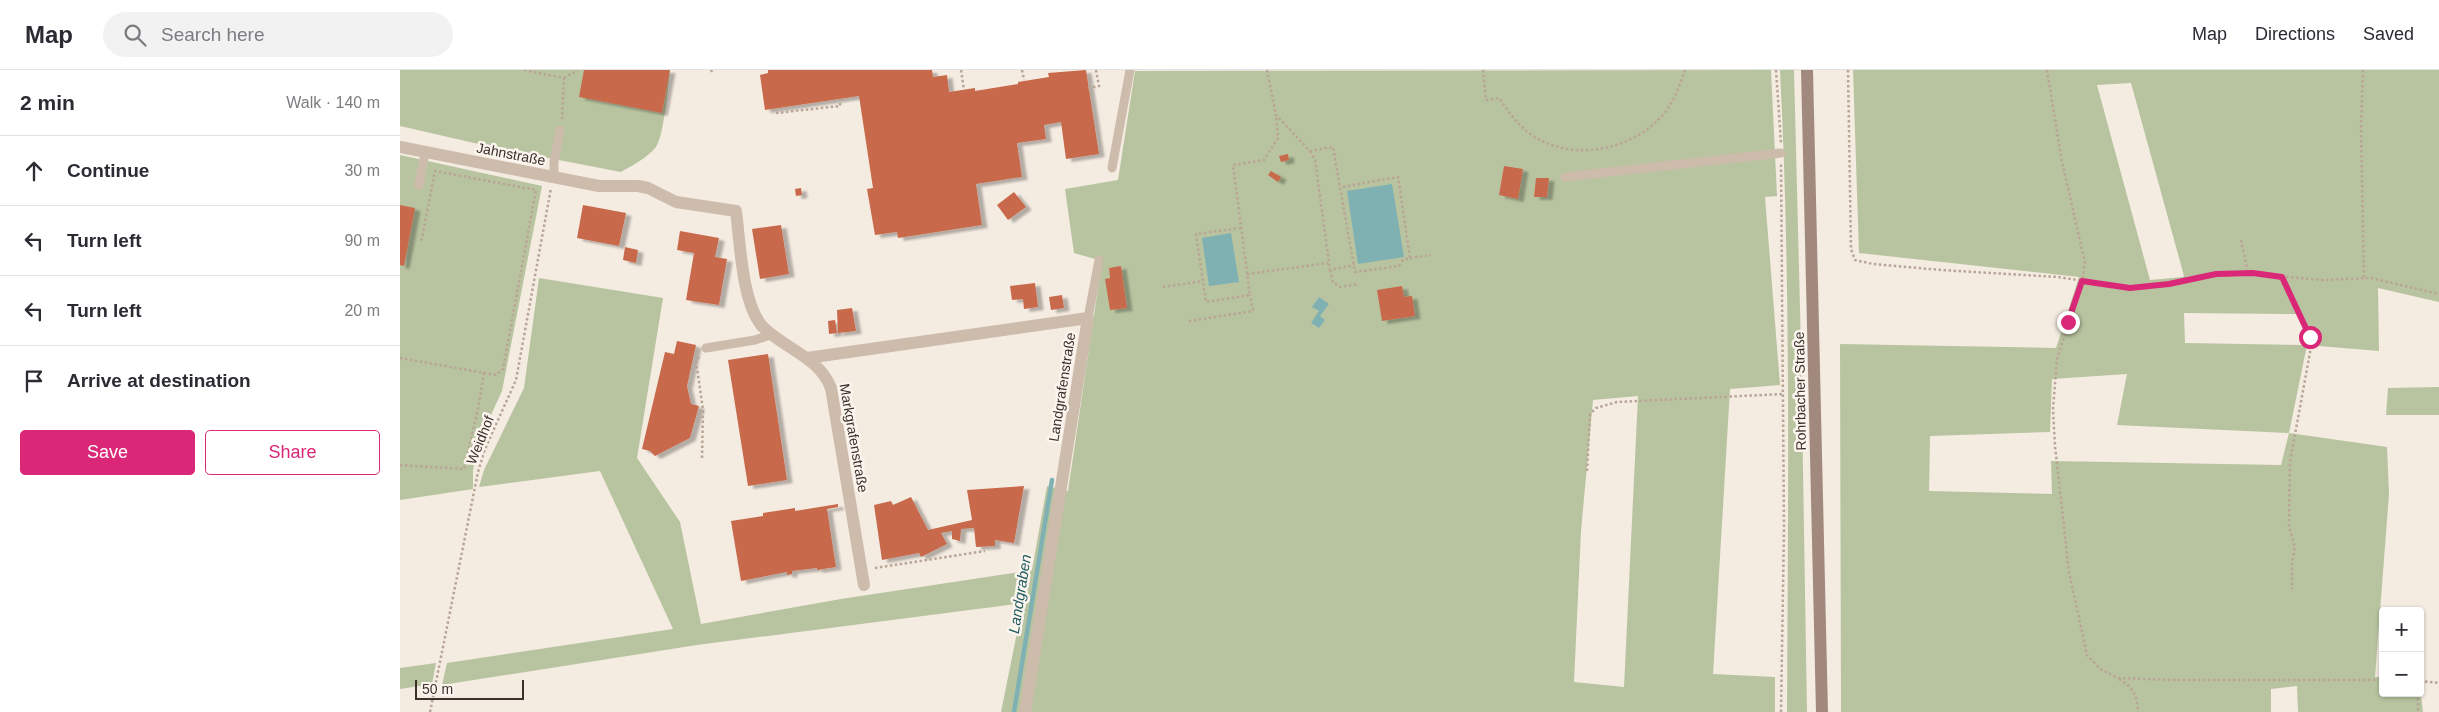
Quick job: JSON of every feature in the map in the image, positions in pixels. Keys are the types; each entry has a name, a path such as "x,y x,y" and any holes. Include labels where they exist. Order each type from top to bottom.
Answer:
{"main road":[{"name":"Rohrbacher Straße","path":"1807,70 1822,712"}],"street":[{"name":"Jahnstraße","path":"400,146 424,153 599,186 638,186 648,188 676,202 736,211"},
{"name":"Markgrafenstraße","path":"736,211 749,302 757,319 773,334 820,368 832,388 864,585"},
{"name":"Landgrafenstraße","path":"807,358 1088,318 1025,712"}],"lane":[{"path":"1112,168 1130,70"},
{"path":"554,177 554,162 560,130"},
{"path":"419,185 424,153"},
{"path":"1565,177 1781,153"},
{"path":"1088,318 1098,260"},
{"path":"706,348 755,340 773,334"}],"path":[{"path":"524,70 564,78 578,70"},
{"path":"545,74 546,70"},
{"path":"961,70 964,90"},
{"path":"1022,70 1024,80"},
{"path":"1088,88 1099,86 1096,70"},
{"path":"1189,321 1253,311 1232,165 1264,160 1278,138 1276,116 1267,70"},
{"path":"1483,70 1486,100 1499,98 1514,119 1530,134 1554,145 1574,150 1597,150 1618,145 1638,136 1659,120 1678,90 1685,70"},
{"path":"1776,70 1781,153 1783,394 1784,620 1781,712"},
{"path":"1848,70 1851,249 1856,260 1873,264 2058,277 2130,288 2169,284 2216,274 2248,273 2323,280 2364,278 2390,281 2439,294"},
{"path":"2048,70 2061,158 2085,263 2082,281 2057,359 2053,409 2055,446 2069,572 2087,655 2100,669 2132,687 2137,698 2138,712"},
{"path":"2363,70 2361,126 2364,278"},
{"path":"560,130 564,78"},
{"path":"776,113 840,106 840,99"},
{"path":"1276,116 1310,151 1314,160 1328,263 1336,286 1359,284"},
{"path":"1310,151 1333,147 1342,186 1355,272 1399,266 1403,260 1430,255"},
{"path":"400,358 496,375 503,369 536,190 435,170 421,243"},
{"name":"Weidhof","path":"430,712 478,472 516,380 554,177"},
{"path":"1342,186 1398,177 1410,258"},
{"path":"1241,228 1196,234 1206,302 1250,295"},
{"path":"2241,240 2248,273"},
{"path":"1247,274 1328,263"},
{"path":"1330,270 1354,265"},
{"path":"2282,277 2306,326 2311,348 2290,462 2290,526 2295,548 2292,563 2292,589"},
{"path":"1163,287 1203,281"},
{"path":"702,459 702,410 696,361 706,348"},
{"path":"400,465 464,469 484,373"},
{"path":"1587,471 1590,414 1604,405 1617,402 1783,394"},
{"path":"861,570 985,551"},
{"path":"2118,678 2174,680 2379,680"},
{"path":"2424,681 2439,683"},
{"path":"2418,697 2418,712"}],"green space":[{"path":"400,70 670,70 659,141 656,147 644,158 621,172 496,148 400,126"},
{"path":"1771,70 1777,196 1765,197 1780,385 1730,389 1713,674 1775,677 1775,712 1001,712 1023,603 697,645 442,685 447,663 673,629 600,471 479,487 484,470 524,388 539,278 663,298 637,458 680,522 701,624 841,599 1032,570 1047,486 1068,491 1102,261 1074,253 1065,189 1118,180 1135,71","holes":["1638,396 1624,687 1574,682 1581,531 1593,400"]},
{"path":"1780,70 1794,70 1807,712 1787,712 1787,311 1784,150"},
{"path":"1853,70 2439,70 2439,302 2378,288 2379,351 2307,345 2289,433 2387,447 2389,494 2375,677 2379,677 2379,697 2421,697 2423,712 2298,712 2297,686 2271,689 2271,712 1841,712 1840,344 2056,348 2079,277 1859,253","holes":["2131,83 2184,276 2150,280 2097,85","2184,313 2299,314 2307,345 2185,343","2127,374 2117,425 2289,433 2281,465 2051,461 2052,494 1929,491 1930,436 2050,432 2052,379"]},
{"path":"400,155 542,186 502,391 478,443 473,470 473,489 400,500"},
{"path":"2439,387 2439,415 2386,415 2388,388"},
{"path":"436,663 432,684 400,689 400,668"}],"water":[{"path":"1392,184 1404,257 1358,264 1347,191"},
{"path":"1231,233 1239,282 1209,286 1202,238"},
{"path":"1319,297 1329,304 1320,316 1325,320 1319,328 1311,323 1319,311 1312,307"}],"building":[{"path":"584,70 670,70 662,113 579,97"},
{"path":"768,70 932,70 933,77 947,75 949,92 975,88 975,91 1049,77 1048,73 1086,70 1099,154 1066,159 1061,122 1044,125 1046,139 1017,143 1022,177 976,184 982,225 898,238 897,232 875,235 867,189 873,188 859,96 765,110 760,75 768,73"},
{"path":"1288,154 1289,160 1281,162 1279,156"},
{"path":"1504,166 1523,169 1518,199 1499,195"},
{"path":"1271,171 1281,177 1278,182 1268,175"},
{"path":"1536,178 1549,178 1547,197 1534,197"},
{"path":"801,188 802,195 796,196 795,189"},
{"path":"1014,192 1026,207 1008,220 997,205"},
{"path":"400,205 415,208 404,266 400,265"},
{"path":"583,205 626,213 619,246 577,238"},
{"path":"781,225 789,274 760,279 752,229"},
{"path":"680,231 719,238 715,257 727,259 719,305 686,300 694,253 677,250"},
{"path":"625,247 638,250 636,263 623,260"},
{"path":"1121,266 1127,308 1110,310 1105,279 1110,278 1109,268"},
{"path":"1035,283 1038,307 1024,309 1023,299 1012,300 1010,286"},
{"path":"1402,286 1404,297 1412,296 1415,316 1382,321 1377,290"},
{"path":"1062,295 1064,308 1051,310 1049,297"},
{"path":"852,308 856,331 838,333 837,310"},
{"path":"835,320 837,333 829,334 828,321"},
{"path":"677,341 696,345 687,386 691,404 699,406 690,438 655,456 650,451 642,449 665,352 674,354"},
{"path":"768,354 787,480 748,486 728,360"},
{"path":"1024,486 1014,543 995,540 995,546 976,547 974,528 961,529 960,541 952,539 952,531 941,533 947,544 921,557 919,553 882,560 874,505 891,501 893,505 911,497 928,530 972,520 967,490"},
{"path":"838,504 838,507 827,509 836,567 792,571 792,574 787,575 787,572 741,581 731,521 763,516 763,513 795,508 795,511"}],"waterway":[{"name":"Landgraben","path":"1014,712 1052,480"}],"route":[{"path":"2068,322 2082,281 2130,288 2169,284 2216,274 2253,273 2282,277 2304,320 2310,337"}]}
